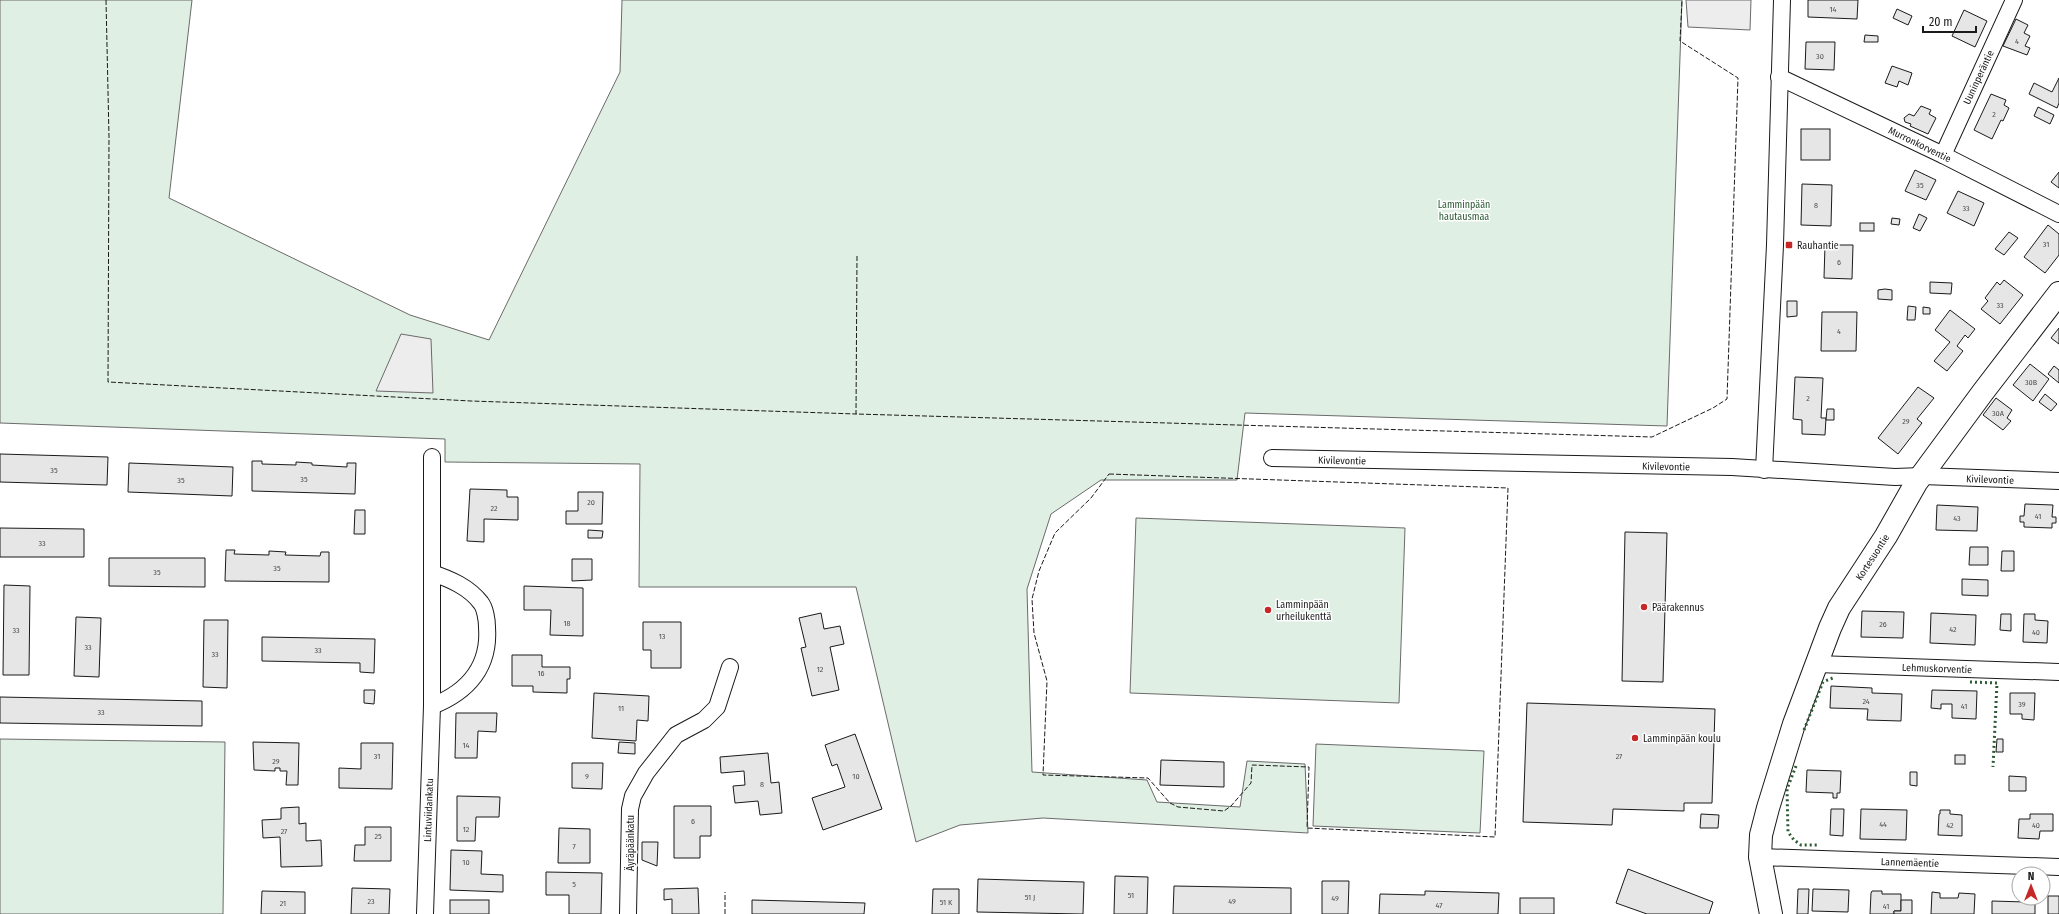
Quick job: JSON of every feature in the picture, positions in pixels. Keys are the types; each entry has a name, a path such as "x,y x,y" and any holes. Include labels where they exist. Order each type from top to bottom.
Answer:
{"street":[{"path":"1764,470 1775,245 1782,0"},
{"name":"Uuninperäntie","path":"1943,155 2014,0"},
{"name":"Murronkorventie","path":"1779,77 1943,155 2059,214"},
{"name":"Kortesuontie","path":"1771,914 1760,857 1761,835 1768,808 1816,664 1839,608 1886,536 1922,476 1983,392 2059,293"},
{"name":"Lintuviidankatu","path":"425,914 432,706 432,457"},
{"name":"Kivilevontie","path":"1272,458 1732,467 1895,477 1922,476 2059,481"},
{"path":"432,573 462,585 482,604 487,623 488,641 482,663 469,684 449,699 432,706"},
{"name":"Lehmuskorventie","path":"1816,664 2059,672"},
{"name":"Äyräpäänkatu","path":"628,914 630,809 633,796 646,773 676,735 704,720 717,707 730,667"},
{"name":"Lannemäentie","path":"1760,857 2059,867"}],"green space":[{"name":"Lamminpään hautausmaa","path":"0,0 192,0 169,198 410,315 489,340 620,72 622,0 1682,0 1667,426 1245,413 1237,480 1101,480 1051,514 1027,589 1032,772 1147,780 1157,802 1240,807 1247,761 1305,764 1308,833 1043,818 960,825 916,842 856,587 639,587 640,464 445,462 445,439 0,423"},
{"name":"Lamminpään urheilukenttä","path":"1136,518 1405,528 1399,703 1130,693"},
{"path":"0,739 225,742 223,914 0,914"},
{"path":"1316,744 1484,751 1480,833 1313,826"}],"shaded area":[{"path":"1686,0 1751,0 1750,30 1688,27"},
{"path":"401,334 431,339 433,393 376,391"}],"building":[{"path":"1808,0 1858,0 1857,19 1808,17"},
{"path":"1897,9 1912,16 1908,25 1893,18"},
{"path":"1964,10 1987,21 1975,47 1952,36"},
{"path":"2016,19 2028,25 2024,33 2030,36 2025,46 2030,48 2027,55 2003,46"},
{"path":"1865,35 1878,36 1878,42 1864,42"},
{"path":"1806,42 1835,42 1834,70 1805,69"},
{"path":"1892,66 1912,73 1908,85 1899,81 1897,87 1885,83"},
{"path":"2059,78 2059,103 2057,108 2029,94 2034,83 2052,92"},
{"path":"1991,94 2006,100 2004,105 2009,108 2003,121 2001,120 1992,139 1974,130"},
{"path":"1921,106 1931,110 1929,114 1936,118 1928,134 1910,126 1911,124 1905,122 1904,118 1909,114 1914,116"},
{"path":"2038,107 2054,115 2050,124 2034,116"},
{"path":"1801,129 1830,129 1830,160 1801,160"},
{"path":"1915,170 1936,180 1926,200 1905,191"},
{"path":"2059,172 2059,188 2051,182"},
{"path":"1802,184 1832,185 1831,226 1801,225"},
{"path":"1958,191 1984,203 1974,226 1947,213"},
{"path":"1919,214 1927,218 1920,231 1913,228"},
{"path":"1892,218 1900,219 1899,225 1891,224"},
{"path":"1860,223 1874,223 1874,231 1860,231"},
{"path":"2048,225 2059,234 2059,255 2045,273 2024,257"},
{"path":"2009,232 2018,238 2004,255 1995,249"},
{"path":"1825,245 1853,245 1852,279 1824,278"},
{"path":"2004,280 2023,295 2000,324 1981,309 1988,301 1985,298 1997,282 2000,285"},
{"path":"1930,282 1952,283 1951,294 1930,293"},
{"path":"1878,290 1892,290 1892,300 1878,299"},
{"path":"1787,301 1797,301 1797,316 1787,317"},
{"path":"1908,306 1916,307 1915,320 1907,320"},
{"path":"1923,307 1930,308 1930,314 1923,314"},
{"path":"1950,310 1975,329 1968,338 1965,335 1957,346 1963,351 1947,371 1934,361 1950,342 1935,330"},
{"path":"1822,312 1857,312 1856,351 1821,351"},
{"path":"2059,328 2059,344 2051,338"},
{"path":"2030,364 2049,379 2033,401 2013,385"},
{"path":"2054,366 2059,370 2059,383 2048,374"},
{"path":"1795,377 1823,378 1821,418 1826,418 1825,435 1802,434 1802,420 1793,419"},
{"path":"1918,387 1934,398 1917,419 1922,423 1898,454 1878,438"},
{"path":"2045,394 2057,404 2051,411 2039,402"},
{"path":"1996,398 2012,410 2007,418 2011,421 2003,430 1983,415"},
{"path":"1827,409 1834,409 1834,420 1826,420"},
{"path":"0,454 108,457 107,485 0,482"},
{"path":"252,461 262,461 262,464 296,465 296,462 312,463 312,465 347,467 347,463 356,463 355,494 252,491"},
{"path":"129,463 233,467 232,496 128,492"},
{"path":"470,489 507,490 507,497 518,497 518,520 484,519 484,542 467,541"},
{"path":"578,492 603,492 602,524 566,524 566,511 578,511"},
{"path":"2025,504 2053,505 2052,517 2056,517 2056,523 2052,523 2052,528 2024,527 2024,522 2020,522 2020,516 2024,516"},
{"path":"1937,505 1978,507 1977,531 1936,530"},
{"path":"355,510 365,510 365,534 354,534"},
{"path":"0,528 84,529 84,557 0,557"},
{"path":"588,530 603,531 602,538 588,538"},
{"name":"Päärakennus","path":"1625,532 1667,533 1663,682 1622,681"},
{"path":"1970,547 1988,547 1988,565 1969,565"},
{"path":"226,550 235,550 234,554 269,555 269,551 286,552 285,555 320,556 321,552 329,552 329,582 225,581"},
{"path":"2002,551 2014,551 2014,571 2001,571"},
{"path":"109,558 205,558 205,587 109,586"},
{"path":"572,559 592,559 592,580 572,581"},
{"path":"1962,579 1988,580 1988,596 1962,595"},
{"path":"4,585 30,586 29,675 3,675"},
{"path":"524,586 583,588 583,636 550,635 551,610 524,610"},
{"path":"1862,611 1904,612 1903,638 1861,637"},
{"path":"821,613 824,629 840,626 844,644 830,647 839,690 812,696 801,648 806,647 799,618"},
{"path":"1931,613 1976,615 1975,645 1930,643"},
{"path":"2001,614 2011,614 2011,631 2000,630"},
{"path":"2024,614 2035,614 2035,620 2048,621 2047,643 2023,642"},
{"path":"76,617 101,618 99,677 74,676"},
{"path":"204,620 228,620 227,688 203,687"},
{"path":"643,622 681,622 681,668 651,668 651,650 643,650"},
{"path":"262,637 375,639 374,673 360,672 360,663 262,661"},
{"path":"512,655 542,655 542,667 570,667 570,679 567,679 567,693 533,692 533,686 512,686"},
{"path":"1831,686 1872,688 1872,693 1902,694 1901,721 1867,720 1868,709 1830,708"},
{"path":"364,690 375,690 374,704 364,703"},
{"path":"1932,690 1977,691 1976,719 1952,718 1952,704 1941,704 1941,709 1931,708"},
{"path":"594,693 649,696 648,721 637,720 636,741 592,738"},
{"path":"2010,693 2035,693 2034,720 2022,719 2022,714 2010,714"},
{"path":"0,697 202,701 202,726 0,723"},
{"path":"1527,703 1715,709 1712,803 1684,803 1684,811 1613,809 1612,825 1523,822"},
{"path":"456,713 497,713 496,732 478,731 477,758 455,758"},
{"path":"855,734 882,809 823,830 812,798 845,787 837,764 832,766 825,745"},
{"path":"1997,739 2003,739 2003,752 1996,752"},
{"path":"253,742 299,743 298,785 286,785 287,771 280,771 280,768 275,768 275,771 254,770"},
{"path":"619,742 635,743 635,754 618,753"},
{"path":"361,743 393,743 392,789 339,788 339,768 361,769"},
{"path":"768,753 771,783 779,782 782,813 760,815 758,801 735,803 733,786 745,785 744,771 721,773 720,757"},
{"path":"1955,755 1965,755 1965,764 1955,764"},
{"path":"1161,760 1224,762 1224,787 1160,785"},
{"path":"572,763 603,763 602,789 572,788"},
{"path":"1807,770 1841,771 1840,793 1837,793 1837,798 1833,798 1833,793 1806,792"},
{"path":"1910,772 1917,772 1917,786 1910,785"},
{"path":"2009,776 2026,777 2026,791 2009,791"},
{"path":"457,796 500,797 499,817 476,817 475,841 457,841"},
{"path":"674,806 711,806 711,836 700,836 700,858 674,858"},
{"path":"299,807 299,824 306,823 306,841 321,840 322,866 281,867 280,837 263,838 262,820 281,819 281,808"},
{"path":"1831,809 1844,809 1843,836 1830,835"},
{"path":"1861,809 1907,810 1906,840 1860,839"},
{"path":"1940,810 1950,810 1950,814 1962,815 1962,836 1938,835"},
{"path":"1701,814 1719,815 1718,828 1700,828"},
{"path":"2030,814 2053,814 2053,831 2040,831 2039,839 2018,838 2019,819 2030,819"},
{"path":"365,827 391,827 391,861 354,861 355,845 365,845"},
{"path":"559,828 590,829 590,863 558,863"},
{"path":"642,842 658,842 657,866 642,860"},
{"path":"451,850 482,851 481,874 503,875 503,892 450,890"},
{"path":"1628,869 1713,902 1709,914 1647,914 1616,903"},
{"path":"546,872 602,873 601,914 569,914 569,895 546,895"},
{"path":"1115,876 1148,877 1147,914 1114,914"},
{"path":"978,879 1084,882 1083,914 977,912"},
{"path":"1322,881 1349,881 1348,914 1322,914"},
{"path":"1174,886 1291,888 1291,914 1173,914"},
{"path":"352,888 390,889 389,914 351,914"},
{"path":"698,888 699,914 672,914 672,899 664,900 664,889"},
{"path":"933,889 959,889 959,914 932,914"},
{"path":"1798,889 1809,889 1808,914 1797,914"},
{"path":"1813,889 1849,890 1848,912 1812,911"},
{"path":"262,891 305,892 305,914 261,914"},
{"path":"1425,891 1499,893 1498,914 1379,914 1380,894 1425,895"},
{"path":"1872,891 1882,891 1882,894 1901,894 1901,911 1894,911 1894,914 1870,914"},
{"path":"1932,892 1940,893 1940,898 1958,898 1959,893 1975,894 1974,914 1931,914"},
{"path":"2051,896 2059,896 2059,914 2048,914 2048,906 2051,906"},
{"path":"1520,898 1554,898 1554,914 1520,914"},
{"path":"450,900 489,900 489,914 450,914"},
{"path":"752,900 865,903 864,914 752,914"},
{"path":"1901,900 1912,900 1912,914 1894,914 1894,911 1901,911"},
{"path":"1992,901 2011,902 2011,906 2035,906 2035,914 1992,914"}],"hedge":[{"path":"1804,730 1823,682 1835,677"},
{"path":"1970,682 1997,683 1993,767"},
{"path":"1796,766 1787,789 1788,832 1794,840 1801,845 1818,845"}],"fence":[{"path":"106,0 109,137 108,382 471,401 856,414"},
{"path":"857,256 856,414 1652,437 1713,408 1727,399 1738,78 1680,41 1682,0"},
{"path":"1109,474 1508,488 1495,837 1307,828 1309,767 1252,765 1251,783 1231,806 1224,811 1178,807 1170,803 1148,778 1043,775 1047,681 1034,633 1032,599 1039,571 1055,533 1091,498 1109,474"},
{"path":"725,892 725,914"}],"place":[{"name":"Rauhantie","path":"1789,245"},
{"name":"Päärakennus","path":"1644,607"},
{"name":"Lamminpään urheilukenttä","path":"1268,610"},
{"name":"Lamminpään koulu","path":"1635,738"}]}
